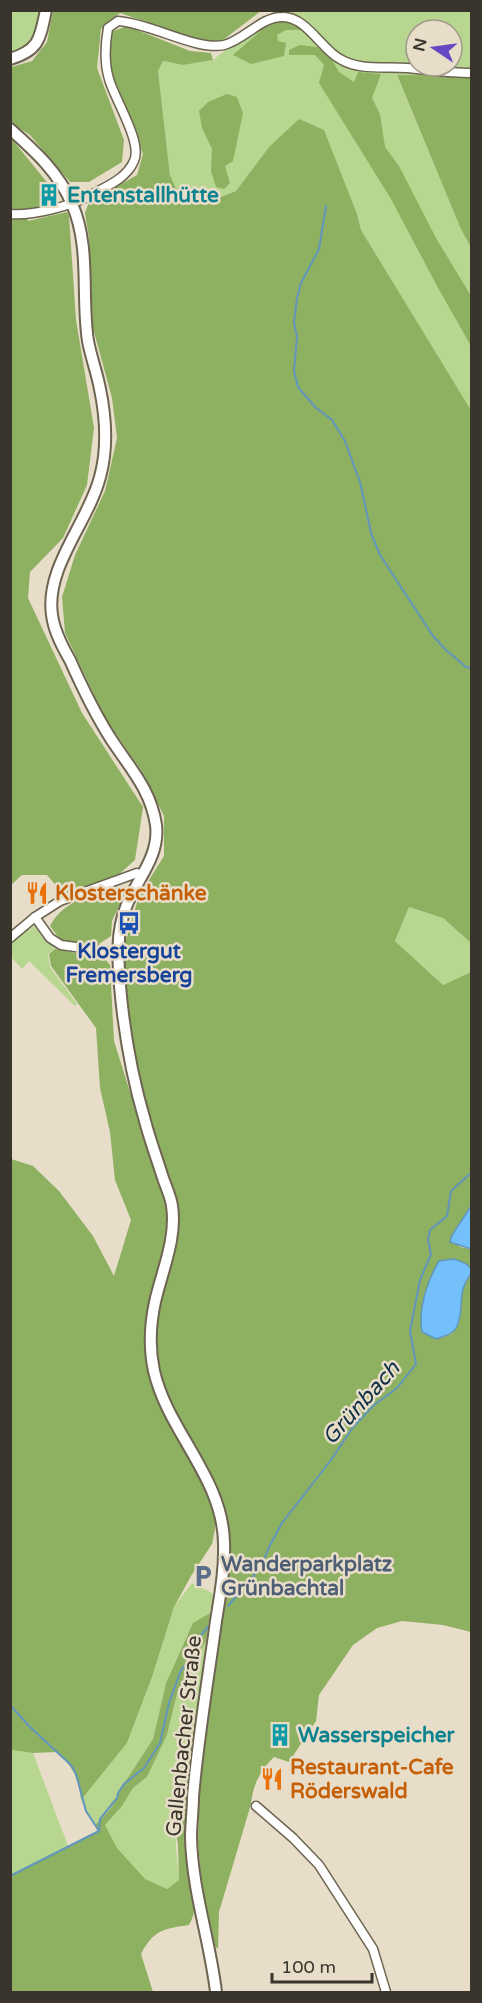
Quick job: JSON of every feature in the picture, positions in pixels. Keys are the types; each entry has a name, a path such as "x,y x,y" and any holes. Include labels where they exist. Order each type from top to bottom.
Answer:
{"main road":[{"path":"10,59 23,56 36,47 41,36 46,10"},
{"name":"Gallenbacher Straße","path":"10,129 39,155 56,176 71,202 80,228 88,343 100,388 106,430 101,476 89,508 58,568 52,588 52,616 58,636 84,691 110,736 147,791 156,831 152,856 125,910 118,953 124,1024 131,1064 145,1122 173,1207 171,1238 155,1302 150,1333 153,1366 162,1398 208,1479 220,1514 225,1541 221,1590 198,1748 191,1835 194,1877 213,1964 216,1992"}],"street":[{"path":"10,214 40,211 86,197 123,177 135,160 134,141 108,78 104,51 108,28 118,21 134,22 196,44 223,45 241,37 260,24 282,16 308,29 339,59 368,68 406,68 471,73"},
{"path":"10,938 35,917 60,901 137,873 143,875"},
{"path":"35,917 50,938 61,945 118,953"},
{"path":"256,1806 293,1838 319,1865 372,1949 386,1992"}],"green space":[{"path":"11,11 43,11 30,43 11,54"},
{"path":"53,11 261,11 219,43 193,38 120,13 101,29 97,68 124,140 122,162 89,182 70,182 30,135 11,123 11,67 32,61 47,42"},
{"path":"274,11 471,11 471,76 464,76 464,18 404,18 404,76 397,76 460,227 471,248 471,412 361,230 357,214 269,147 236,191 208,202 189,199 177,191 170,175 158,71 163,61 183,65 213,60"},
{"path":"280,19 297,24 301,30 286,30 277,35 278,41 286,43 284,56 251,64 233,55 263,29"},
{"path":"127,26 190,51 211,53 213,60 183,65 163,61 158,71 170,175 177,191 189,199 208,202 236,191 269,147 299,119 324,130 357,214 361,230 472,412 471,943 443,918 409,907 395,941 443,985 471,972 471,1206 452,1235 460,1247 471,1249 471,1270 467,1264 439,1261 426,1292 421,1325 435,1339 451,1334 456,1327 464,1283 471,1274 471,1632 443,1625 402,1621 377,1628 353,1645 319,1695 316,1721 289,1762 274,1757 258,1778 219,1912 218,1949 215,1946 201,1879 198,1843 199,1792 226,1588 227,1526 219,1492 208,1467 166,1398 158,1366 155,1334 160,1302 171,1265 178,1208 149,1121 135,1065 124,985 123,949 139,896 164,856 164,816 141,770 105,718 65,633 62,597 75,555 105,491 117,438 112,398 93,328 89,238 85,213 89,202 137,175 143,154 111,71 108,48 111,32"},
{"path":"300,45 317,47 332,60 339,72 354,82 358,72 381,74 372,98 380,114 385,147 399,166 436,238 471,296 471,346 391,199 319,83 324,65 315,55 289,55 289,50"},
{"path":"397,75 404,75 404,78 471,76 471,248 460,227"},
{"path":"227,94 237,97 243,113 233,161 225,166 230,183 224,189 216,187 211,171 212,149 202,128 199,111 208,102"},
{"path":"11,138 50,186 45,193 47,204 27,211 28,221 67,212 69,216 76,320 94,428 87,485 63,538 30,572 28,598 82,713 143,807 135,860 117,876 64,895 47,875 22,875 11,885"},
{"path":"122,886 128,887 112,921 111,936 96,946 62,942 50,926 56,917 72,903"},
{"path":"409,907 443,918 471,943 471,972 443,985 395,941"},
{"path":"27,926 31,932 30,929 35,926 42,937 57,947 48,954 50,967 77,1004 75,1006 29,961 22,969 11,957 10,942"},
{"path":"55,949 105,959 110,965 114,1041 167,1210 167,1238 147,1312 145,1335 147,1358 158,1401 207,1489 215,1515 212,1544 174,1607 152,1677 127,1743 81,1800 79,1785 74,1773 57,1752 33,1753 11,1750 11,1159 33,1166 59,1191 93,1236 114,1276 131,1220 115,1180 110,1132 100,1088 96,1028 51,966 49,954"},
{"path":"192,1583 212,1593 210,1613 193,1623 166,1683 153,1739 118,1793 112,1807 95,1825 81,1800 127,1743 152,1677 174,1607"},
{"path":"210,1613 206,1641 178,1690 167,1735 147,1777 133,1788 122,1806 105,1825 117,1848 145,1879 167,1889 179,1880 178,1845 171,1804 174,1792 188,1782 188,1868 194,1908 189,1925 155,1935 141,1954 153,1992 11,1992 11,1876 98,1831 95,1825 112,1806 153,1739 166,1683 193,1623"},
{"path":"206,1641 205,1665 188,1782 174,1792 179,1880 167,1889 145,1880 117,1848 105,1825 122,1806 133,1788 147,1777 167,1735 178,1690"},
{"path":"11,1750 33,1753 68,1846 11,1876"}],"water":[{"path":"471,1206 472,1249 450,1242"},
{"path":"454,1259 468,1266 471,1274 463,1288 456,1328 449,1334 436,1339 422,1332 421,1314 424,1295 439,1261"}],"waterway":[{"path":"326,206 319,249 301,283 297,298 294,323 297,337 294,371 298,387 315,407 332,420 345,441 360,482 371,533 380,555 433,636 466,667 472,668"},
{"name":"Grünbach","path":"228,1606 261,1567 282,1523 331,1460 353,1427 374,1405 397,1388 416,1364 410,1331 420,1280 431,1254 428,1240 430,1230 447,1216 451,1191 472,1172"},
{"name":"Grünbach","path":"10,1876 99,1831 100,1819 117,1798 124,1784 144,1768 160,1743 169,1703 181,1670 189,1661 201,1635 208,1627"},
{"path":"10,1705 71,1765 76,1774 86,1811 99,1831"}],"place":[{"name":"Entenstallhütte","path":"49,195"},
{"name":"Klosterschänke","path":"37,893"},
{"name":"Klostergut Fremersberg","path":"129,923"},
{"name":"Wanderparkplatz Grünbachtal","path":"203,1576"},
{"name":"Wasserspeicher","path":"280,1735"},
{"name":"Restaurant-Cafe Röderswald","path":"272,1779"}]}
